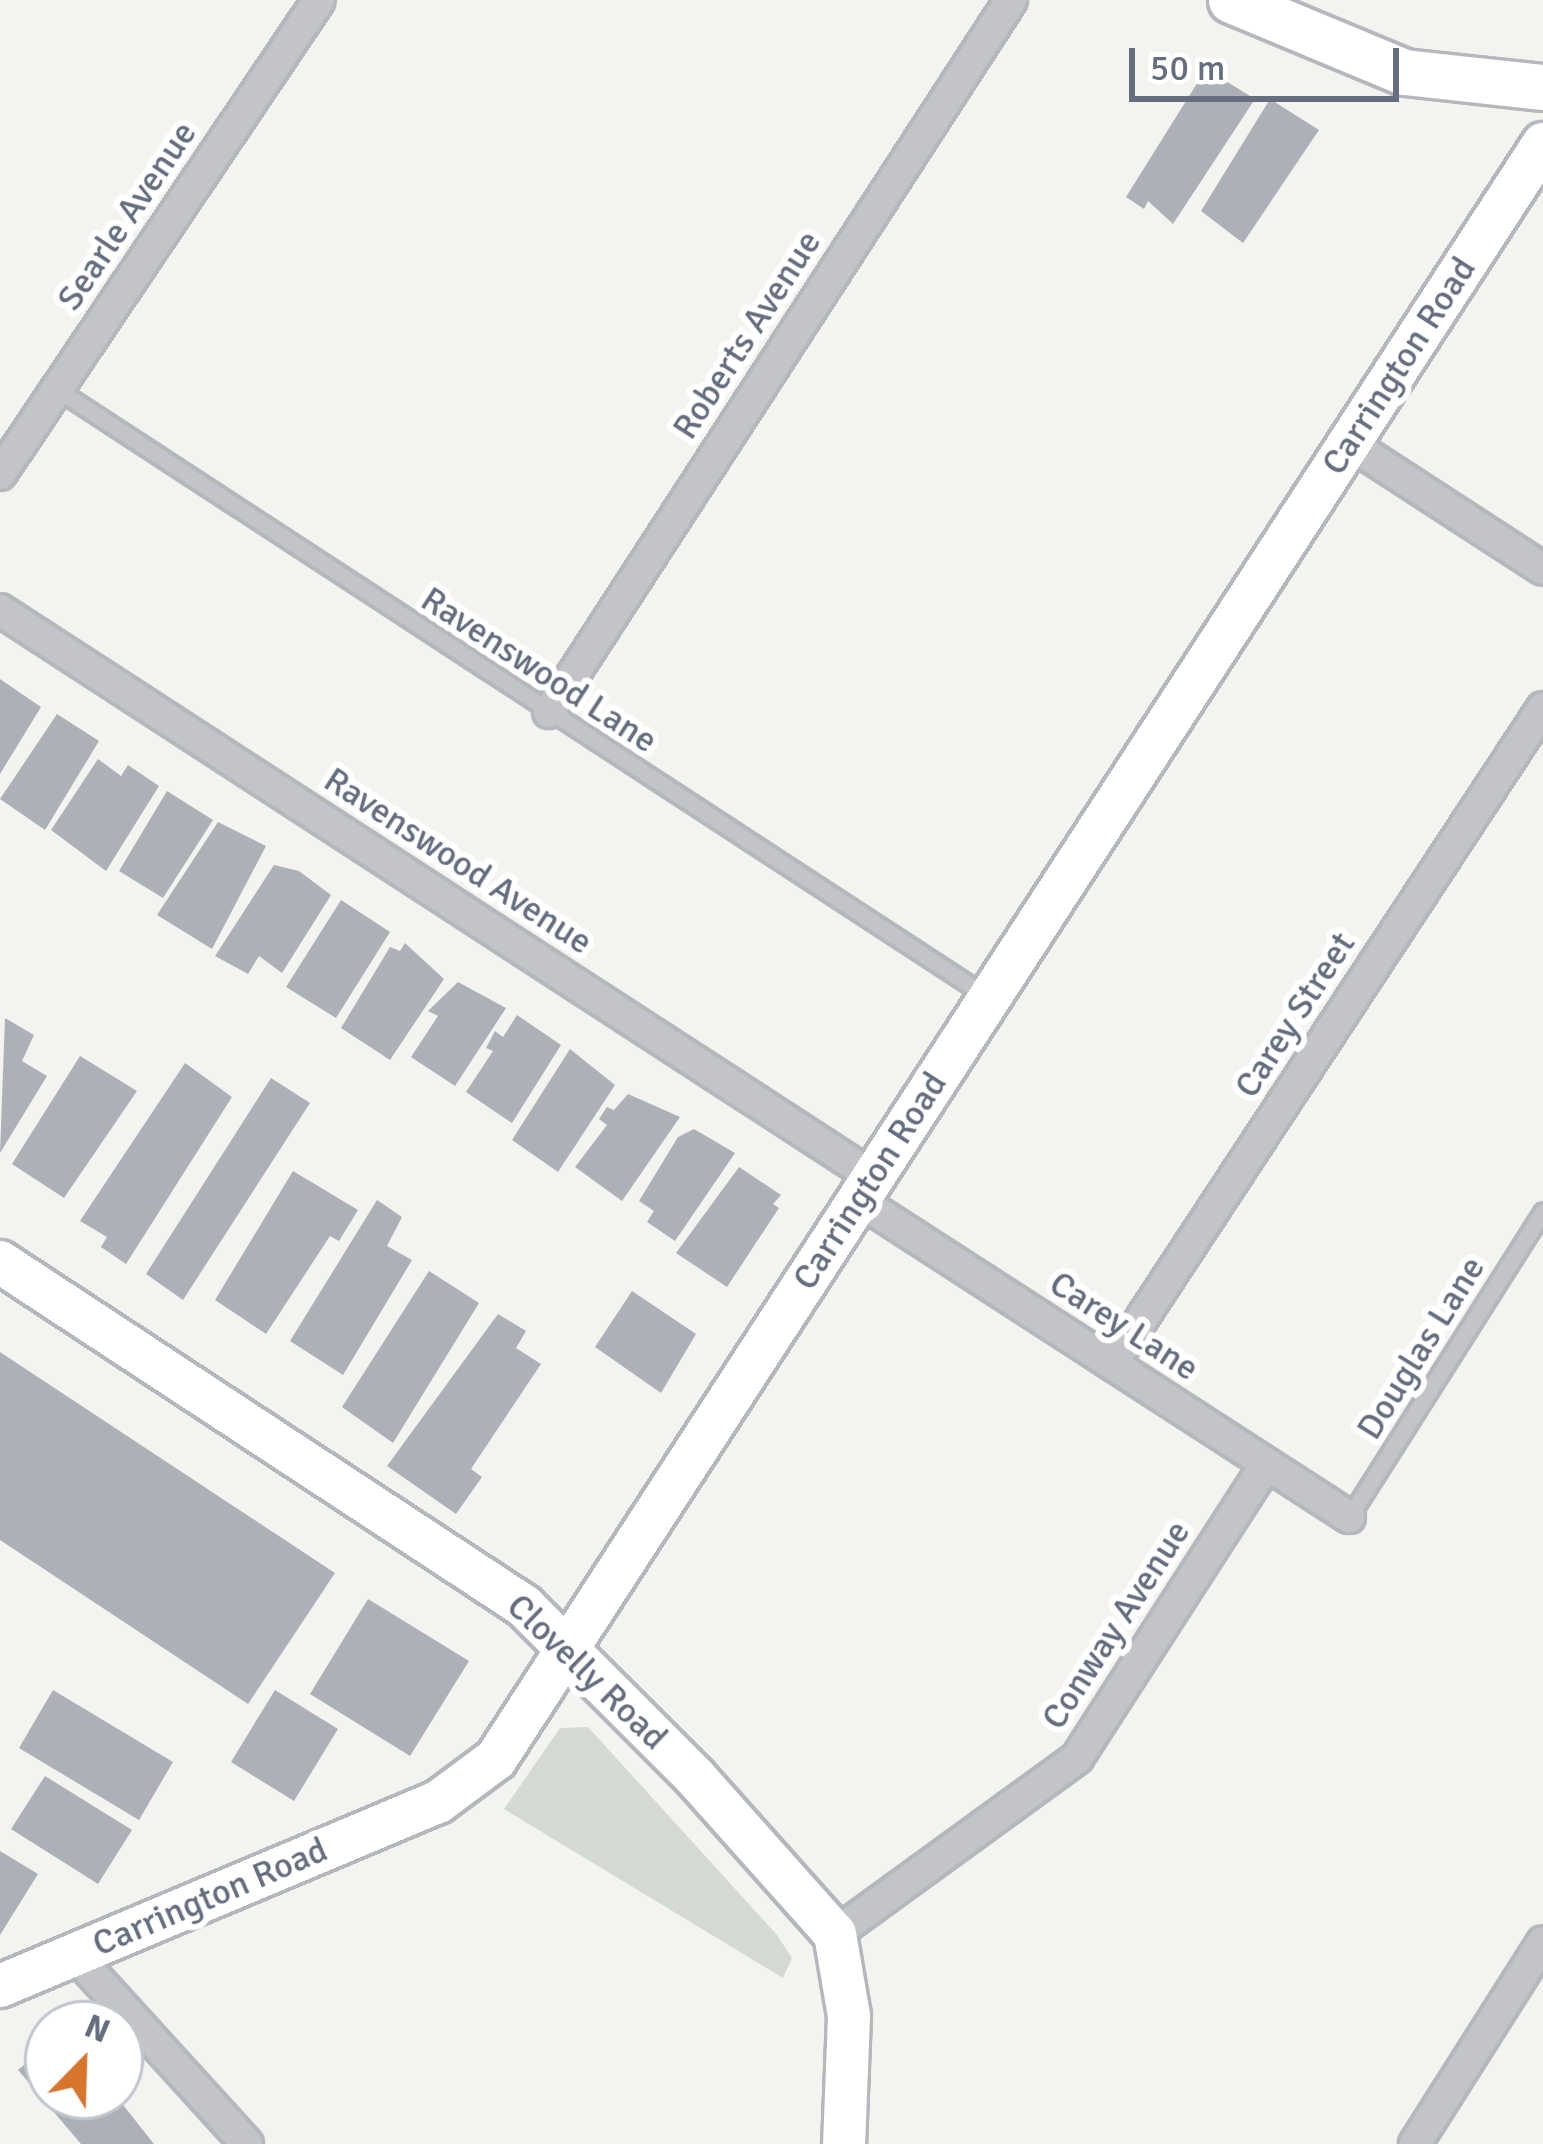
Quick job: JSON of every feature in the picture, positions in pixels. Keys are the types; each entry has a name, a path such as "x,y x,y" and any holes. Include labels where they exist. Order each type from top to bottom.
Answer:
{"main road":[{"path":"1231,0 1300,15 1404,72 1543,87"},
{"name":"Carrington Road","path":"0,1986 472,1782 568,1647 1543,144"},
{"name":"Clovelly Road","path":"0,1262 493,1583 568,1647 835,1934"},
{"path":"835,1934 849,2016 844,2144"}],"street":[{"name":"Searle Avenue","path":"0,474 319,0"},
{"name":"Roberts Avenue","path":"549,712 1011,0"},
{"path":"1349,442 1543,569"},
{"name":"Ravenswood Avenue","path":"0,610 865,1188"},
{"name":"Carey Street","path":"1112,1364 1543,708"},
{"name":"Carey Lane","path":"865,1188 1112,1364 1349,1517"},
{"name":"Conway Avenue","path":"835,1934 1077,1758 1266,1465"},
{"path":"1415,2144 1543,1942"},
{"path":"74,1954 247,2144"}],"lane":[{"name":"Ravenswood Lane","path":"58,390 989,998"},
{"name":"Douglas Lane","path":"1349,1517 1543,1211"}],"shaded area":[{"path":"588,1727 777,1935 792,1958 783,1978 504,1809 560,1728"}],"building":[{"path":"1206,69 1255,99 1173,224 1148,201 1144,209 1126,197"},
{"path":"1270,99 1319,130 1243,243 1201,211"},
{"path":"0,679 41,707 0,774"},
{"path":"57,714 99,741 45,830 0,799"},
{"path":"98,759 121,776 128,765 159,786 106,871 51,830"},
{"path":"167,791 213,820 163,898 119,871"},
{"path":"218,822 266,846 212,949 157,915"},
{"path":"274,865 299,871 331,895 282,973 259,956 248,974 215,956"},
{"path":"341,900 390,932 336,1018 286,987"},
{"path":"405,943 444,979 390,1060 341,1028 390,947 400,951"},
{"path":"458,982 506,1008 455,1086 411,1057 438,1016 428,1011"},
{"path":"517,1015 561,1045 512,1123 466,1092 493,1051 486,1048 495,1031 503,1037"},
{"path":"5,1018 34,1035 22,1061 47,1076 0,1153"},
{"path":"570,1049 615,1085 558,1172 512,1140"},
{"path":"80,1056 137,1091 64,1198 12,1164"},
{"path":"185,1063 232,1097 126,1264 101,1247 107,1237 80,1221"},
{"path":"271,1078 310,1103 183,1300 146,1274"},
{"path":"628,1094 680,1117 622,1201 575,1167 607,1125 599,1119 607,1107 614,1110"},
{"path":"694,1129 735,1153 675,1241 647,1222 654,1211 639,1201 678,1137"},
{"path":"739,1167 781,1195 773,1204 779,1208 727,1287 676,1253"},
{"path":"293,1171 358,1210 339,1241 330,1236 266,1334 215,1300"},
{"path":"377,1200 402,1217 387,1246 412,1260 343,1375 290,1341"},
{"path":"429,1271 479,1303 393,1443 342,1407"},
{"path":"632,1291 696,1334 661,1393 595,1347"},
{"path":"498,1314 526,1331 516,1348 541,1364 471,1469 482,1477 456,1514 387,1466"},
{"path":"0,1352 335,1573 248,1704 0,1540"},
{"path":"368,1599 469,1661 410,1756 310,1694"},
{"path":"53,1690 173,1762 139,1820 19,1748"},
{"path":"275,1690 338,1729 294,1801 231,1762"},
{"path":"45,1776 132,1830 98,1884 11,1829"},
{"path":"0,1851 38,1874 0,1935"},
{"path":"61,2120 135,2120 154,2144 81,2144"}]}
